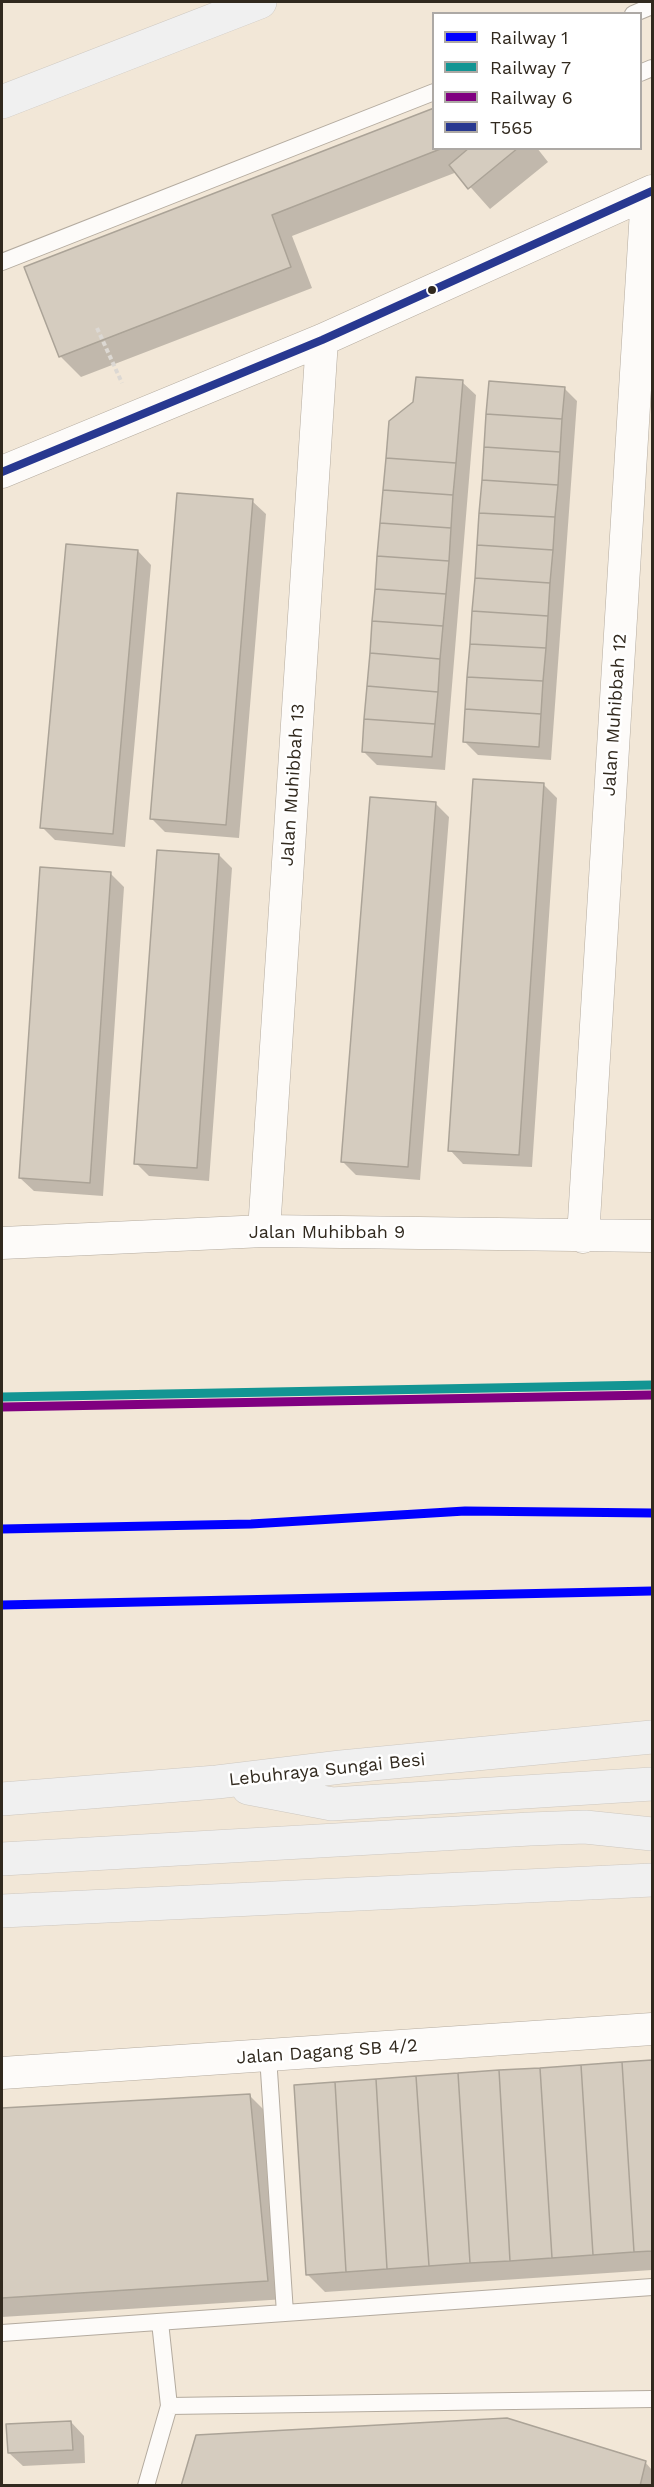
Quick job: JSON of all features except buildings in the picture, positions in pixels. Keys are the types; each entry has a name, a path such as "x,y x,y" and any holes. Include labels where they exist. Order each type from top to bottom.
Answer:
{"highway":[{"path":"2,102 260,2"},
{"name":"Lebuhraya Sungai Besi","path":"2,1799 217,1782 652,1737"},
{"path":"217,1782 332,1804 652,1784"},
{"path":"2,1859 530,1829 585,1827 652,1834"},
{"path":"2,1911 652,1880"},
{"path":"560,1885 652,1899"}],"street":[{"path":"2,472 322,340 650,193"},
{"name":"Jalan Muhibbah 12","path":"583,1237 650,193"},
{"name":"Jalan Muhibbah 13","path":"264,1231 322,340"},
{"name":"Jalan Muhibbah 9","path":"2,1243 264,1231 583,1237 652,1236"},
{"name":"Jalan Dagang SB 4/2","path":"2,2073 652,2030"}],"lane":[{"path":"638,12 652,6"},
{"path":"2,262 432,93"},
{"path":"268,2056 285,2313"},
{"path":"2,2333 652,2287"},
{"path":"146,2486 169,2406 160,2322"},
{"path":"169,2406 652,2399"}],"path":[{"path":"97,328 138,416"}],"rail line":[{"name":"7","path":"2,1397 652,1385"},
{"name":"6","path":"2,1407 652,1395"},
{"name":"1","path":"2,1529 251,1524 465,1511 652,1513"},
{"name":"1","path":"2,1605 652,1591"}],"transit line":[{"name":"T565","path":"2,472 322,340 652,191"}]}
